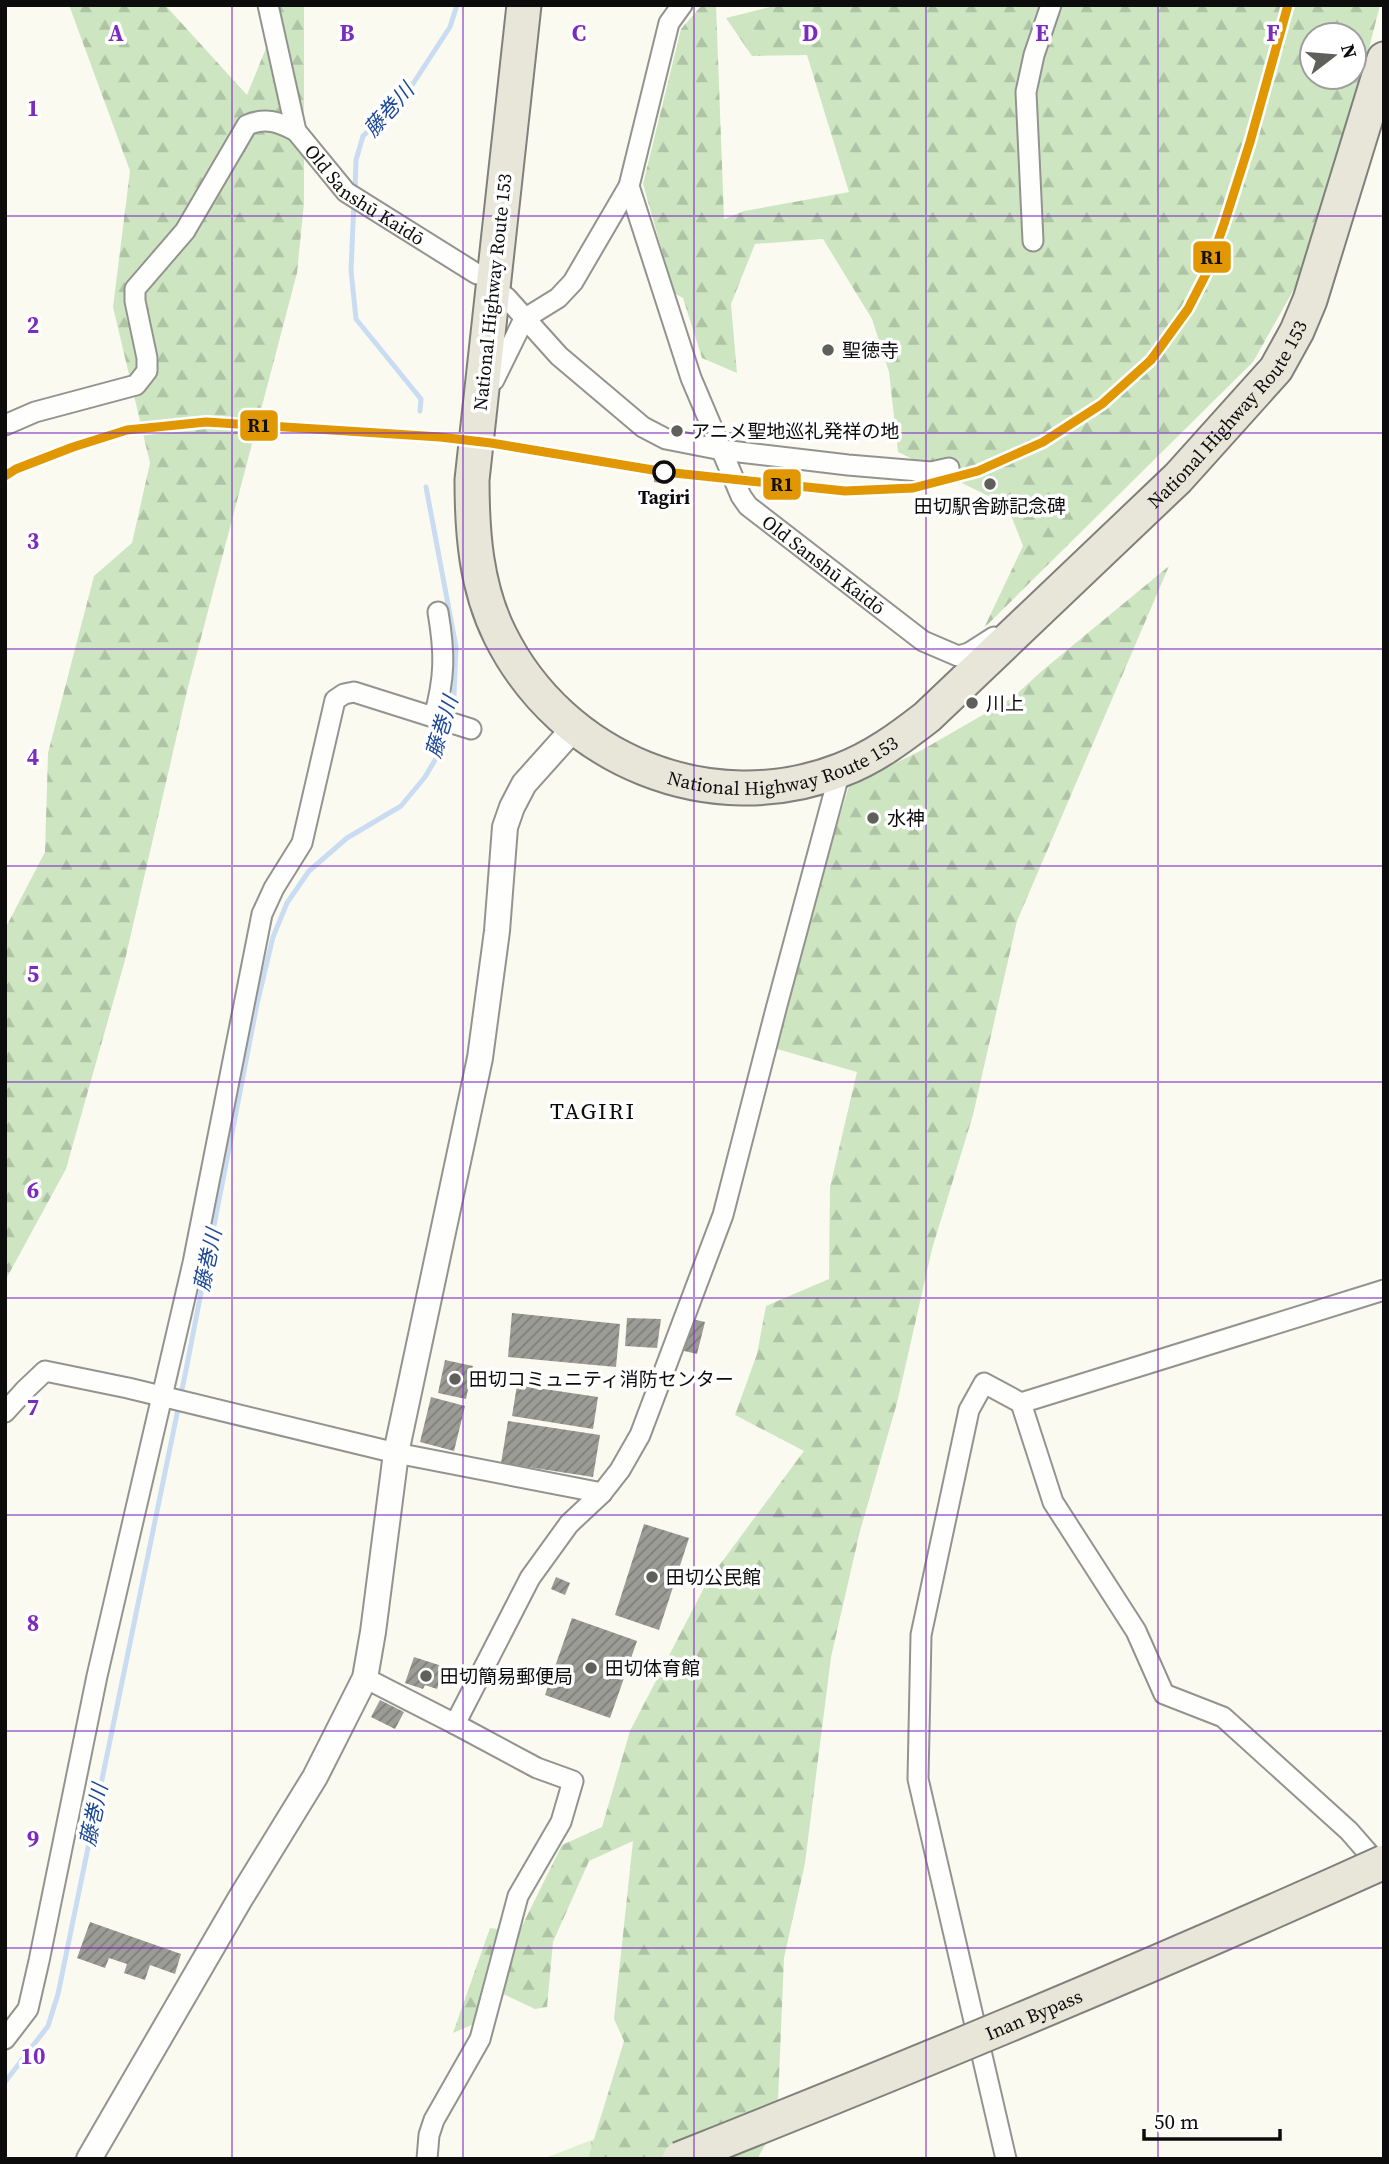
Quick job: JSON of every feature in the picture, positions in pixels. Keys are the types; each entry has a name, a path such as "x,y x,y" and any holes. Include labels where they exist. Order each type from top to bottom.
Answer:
{"highway":[{"name":"National Highway Route 153","path":"524,5 472,480 472,526 478,570 500,635 542,697 575,727 605,749 631,762 697,786 754,789 802,782 840,771 876,754 927,717 1178,478 1276,369 1297,331 1316,280 1384,59"},
{"name":"Inan Bypass","path":"679,2159 1160,1961 1384,1862"}],"street":[{"name":"Old Sanshū Kaidō","path":"268,5 296,131 346,192 477,274"},
{"path":"481,391 494,380 524,319 558,299 573,282 629,186 670,14 682,5"},
{"path":"1033,241 1026,93 1034,55 1051,5"},
{"path":"5,425 35,412 136,385 147,371 147,359 135,289 185,231 247,125 277,121 296,131"},
{"path":"629,186 691,378 722,450"},
{"path":"506,297 559,356 643,427 666,439 722,450 862,466 931,472 949,468"},
{"name":"Old Sanshū Kaidō","path":"722,450 741,496 748,506 923,641 958,656 969,653 996,636 1011,638"},
{"path":"436,718 444,660 438,612"},
{"path":"5,2039 28,2009 97,1676 193,1263 262,914 274,888 303,843 335,701 344,694 354,692 465,727"},
{"path":"89,2159 240,1899 315,1777 365,1678 396,1453 480,1058 497,931 505,827 523,784 575,727"},
{"path":"454,1724 530,1578 569,1524 602,1493 620,1470 640,1435 723,1215 840,771"},
{"path":"1021,1403 1384,1290"},
{"path":"5,1412 45,1371 128,1388 396,1453 602,1493"},
{"path":"1006,2159 918,1779 921,1635 969,1410 984,1383 1021,1403 1053,1502 1136,1631 1164,1694 1223,1717 1349,1831 1384,1871"},
{"path":"365,1678 537,1768 573,1781 561,1822 519,1896 480,2039 434,2120 429,2135 427,2159"}],"green space":[{"path":"69,5 165,5 247,95 277,21 276,5 304,5 304,203 297,273 188,687 125,960 66,1169 5,1281 5,929 45,852 48,753 94,576 132,543 150,463 113,307 130,171"},
{"path":"702,5 716,5 724,219 744,211 849,192 807,55 752,56 726,18 778,5 1380,5 1368,52 1368,21 1298,21 1298,91 1358,91 1298,282 1253,362 984,628 1023,546 1007,505 898,452 889,372 872,319 823,239 755,244 731,304 737,373 702,358 683,298 674,293 643,184 681,29"},
{"path":"1169,566 1017,921 973,1115 932,1249 897,1403 860,1531 831,1657 805,1863 784,1958 777,2125 757,2159 588,2159 624,2041 614,2019 633,1841 589,1861 553,1942 547,2007 535,2009 501,1993 490,2017 453,2033 490,1928 519,1932 562,1845 602,1827 630,1731 707,1582 804,1451 735,1415 757,1354 766,1306 829,1279 830,1187 857,1072 777,1049 807,923 849,786 922,750 1012,698"},
{"path":"653,2116 643,2159 543,2159"}],"building":[{"path":"655,475 668,476 668,484 654,482"},
{"path":"512,1313 620,1324 616,1367 508,1357"},
{"path":"627,1318 661,1319 657,1348 625,1346"},
{"path":"688,1318 705,1322 697,1354 680,1350"},
{"name":"田切コミュニティ消防センター","path":"445,1360 473,1366 466,1399 438,1393"},
{"path":"517,1385 598,1397 593,1429 512,1416"},
{"path":"431,1397 465,1406 454,1451 420,1442"},
{"path":"508,1421 600,1435 593,1477 501,1463"},
{"name":"田切公民館","path":"644,1524 689,1538 659,1630 615,1615"},
{"path":"556,1577 570,1583 565,1595 551,1589"},
{"name":"田切体育館","path":"572,1618 637,1641 610,1718 545,1695"},
{"path":"414,1657 445,1667 437,1689 425,1685 423,1689 405,1683"},
{"path":"380,1700 404,1712 395,1729 371,1717"},
{"path":"90,1922 181,1954 175,1974 150,1965 145,1980 124,1973 127,1964 109,1958 105,1968 77,1958"}],"waterway":[{"name":"藤巻川","path":"355,193 356,160 363,136 405,96 450,27 457,5"},
{"name":"藤巻川","path":"354,202 351,270 356,319 421,399 420,411"},
{"name":"藤巻川","path":"5,2082 48,2026 58,1994 186,1370 257,1004 273,937 287,903 309,871 347,838 401,806 425,777 438,755 454,695 456,647 426,487"}],"transit line":[{"name":"R1","path":"5,476 16,469 73,447 127,430 206,422 440,437 665,472 845,491 913,488 978,471 1043,442 1102,404 1151,360 1188,309 1207,272 1224,224 1288,5"}],"place":[{"name":"聖徳寺","path":"828,350"},
{"name":"アニメ聖地巡礼発祥の地","path":"677,431"},
{"name":"Tagiri","path":"664,472"},
{"name":"田切駅舎跡記念碑","path":"990,484"},
{"name":"川上","path":"972,703"},
{"name":"水神","path":"873,818"},
{"name":"田切コミュニティ消防センター","path":"455,1379"},
{"name":"田切公民館","path":"652,1577"},
{"name":"田切体育館","path":"591,1668"},
{"name":"田切簡易郵便局","path":"426,1676"}],"district":[{"name":"TAGIRI","path":"593,1111"}]}
